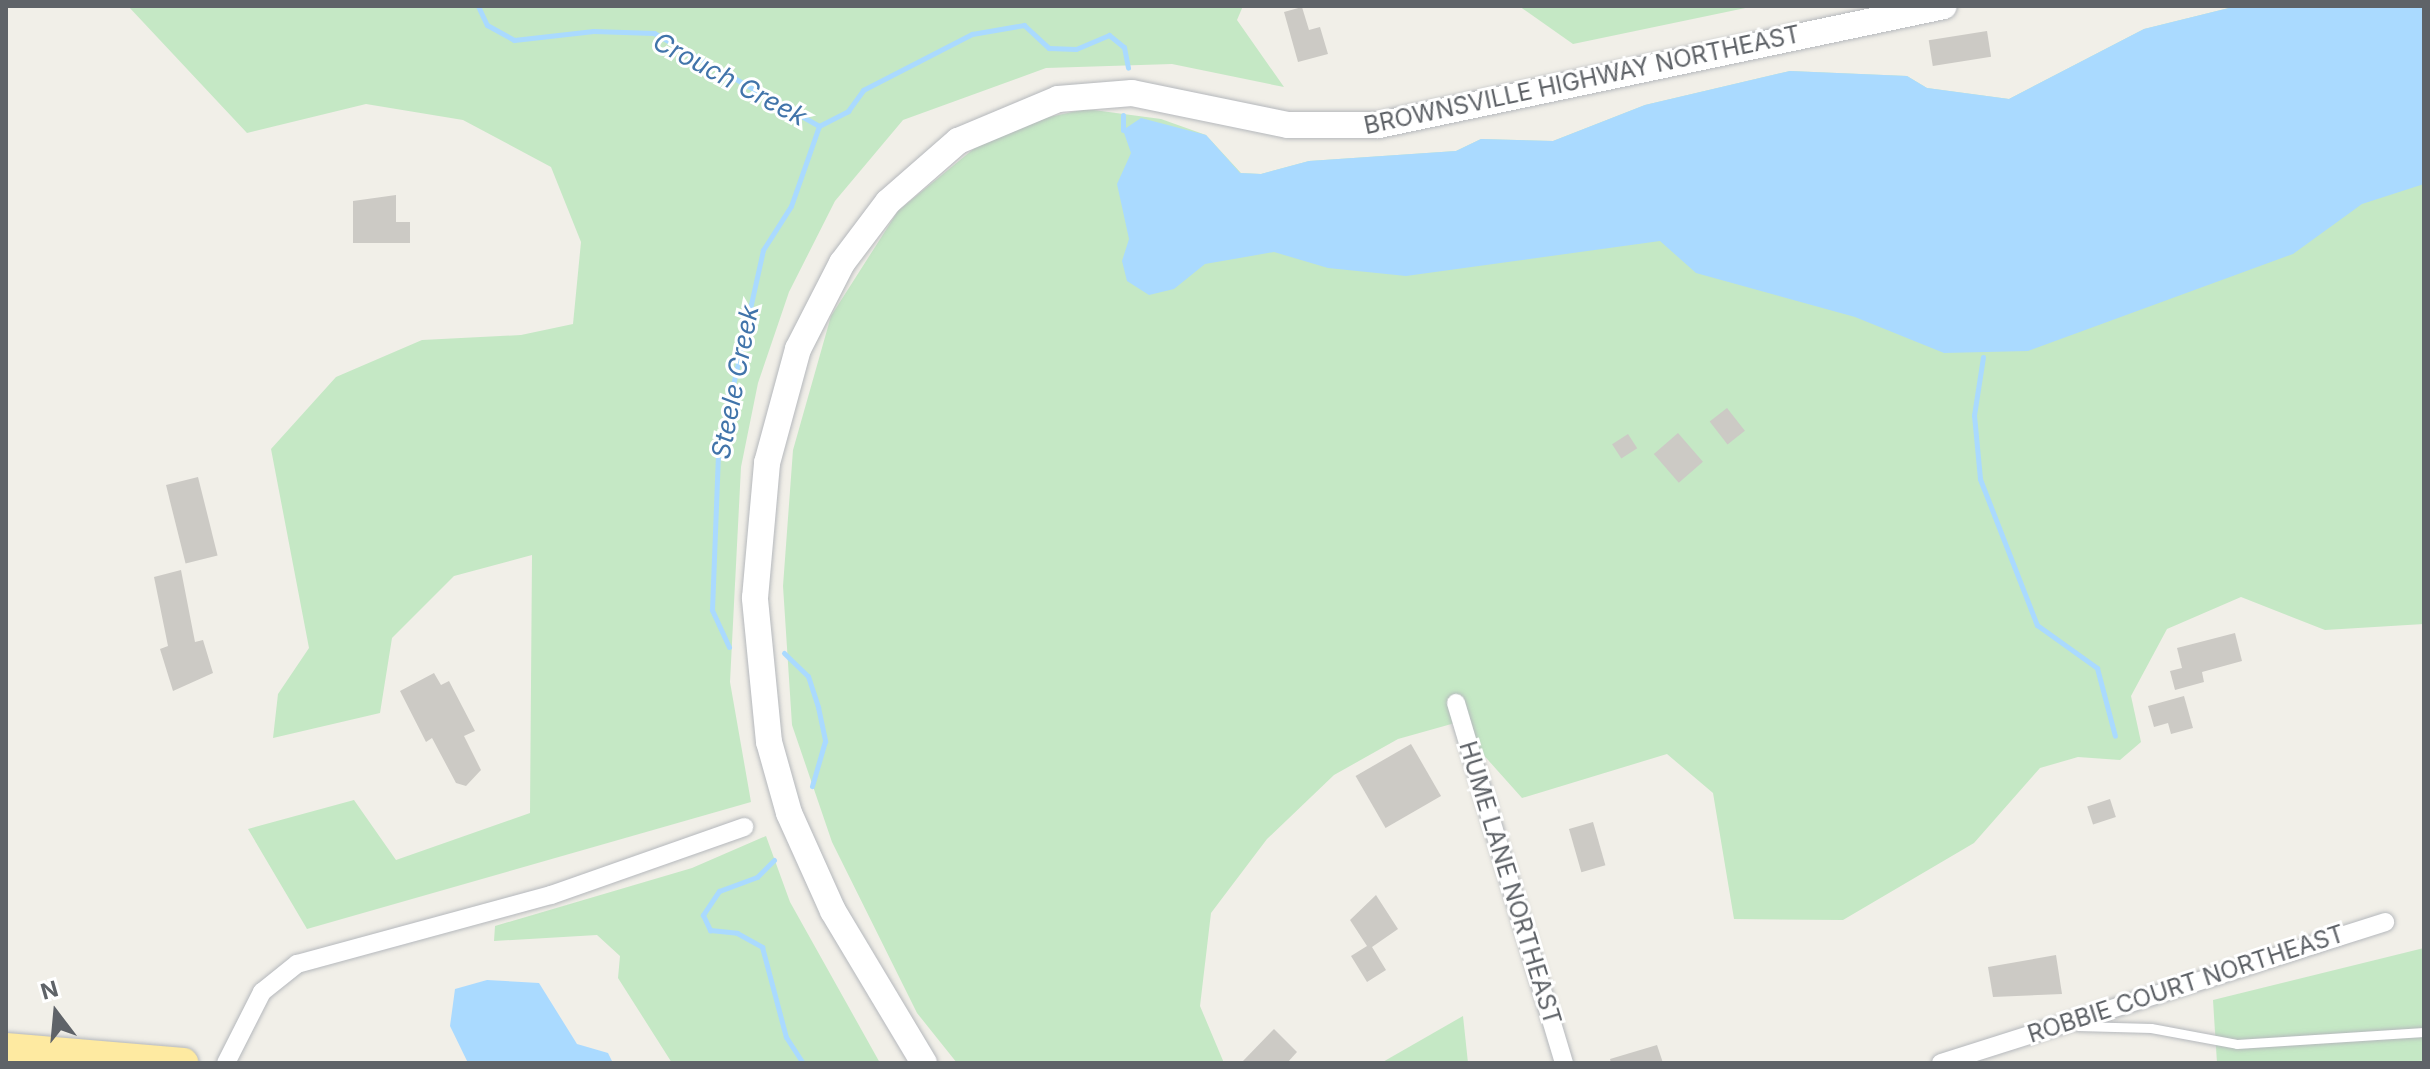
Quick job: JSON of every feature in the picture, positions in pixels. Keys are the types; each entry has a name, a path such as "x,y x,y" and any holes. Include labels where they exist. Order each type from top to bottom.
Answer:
{"highway":[{"path":"6,1048 183,1063"}],"main road":[{"name":"BROWNSVILLE HIGHWAY NORTHEAST","path":"924,1063 833,911 789,813 769,742 755,598 767,463 798,349 842,263 888,202 958,141 1058,99 1132,93 1288,125 1365,127 1944,6"}],"street":[{"name":"HUME LANE NORTHEAST","path":"1456,703 1564,1063"},
{"path":"226,1063 262,992 297,964 551,895 744,827"},
{"name":"ROBBIE COURT NORTHEAST","path":"1941,1063 1989,1057 2059,1026 2385,922"}],"lane":[{"path":"2059,1026 2151,1028 2237,1044 2424,1032"}],"green space":[{"path":"128,6 1243,6 1237,20 1284,87 1172,64 1046,68 903,120 835,201 789,292 758,383 741,467 730,682 751,802 307,929 248,829 354,800 396,860 530,813 532,555 454,576 392,638 380,713 273,738 278,694 309,648 271,449 336,377 422,340 521,335 573,324 581,242 551,167 463,120 366,104 247,133"},
{"path":"1519,6 1755,6 1573,44"},
{"path":"2237,6 2424,6 2424,624 2325,630 2241,597 2167,629 2131,696 2141,742 2120,760 2078,757 2040,768 1974,843 1843,920 1734,919 1713,793 1667,754 1522,798 1455,723 1398,739 1334,775 1267,839 1211,913 1200,1006 1224,1063 957,1063 917,1013 832,842 792,725 783,586 793,450 831,316 898,211 999,128 1086,109 1161,119 1206,135 1241,173 1261,174 1309,161 1456,151 1481,139 1553,141 1645,105 1790,71 1907,76 1927,88 2009,99 2144,29"},
{"path":"766,836 790,902 880,1063 672,1063 618,978 620,956 597,935 494,941 495,926 692,868"},
{"path":"2424,948 2424,1063 2217,1063 2213,1000"},
{"path":"1463,1016 1468,1063 1381,1063"}],"water":[{"path":"2237,6 2424,6 2424,184 2362,204 2293,254 2028,351 1944,353 1855,317 1696,273 1660,241 1406,276 1328,268 1274,252 1205,264 1174,289 1149,295 1127,281 1122,261 1129,239 1117,184 1131,153 1123,130 1141,118 1206,135 1240,173 1261,174 1309,161 1456,151 1481,139 1553,141 1645,105 1790,71 1907,76 1927,88 2009,99 2144,29"},
{"path":"487,980 539,983 577,1044 608,1053 613,1063 468,1063 450,1026 455,989"}],"building":[{"path":"1302,7 1309,30 1320,27 1328,54 1298,62 1284,12"},
{"path":"1987,31 1991,57 1933,66 1929,40"},
{"path":"396,195 396,222 410,222 410,243 353,243 353,201"},
{"path":"1727,408 1745,431 1728,444 1710,422"},
{"path":"1678,433 1703,462 1679,483 1654,454"},
{"path":"1628,434 1637,448 1621,459 1612,444"},
{"path":"198,477 218,556 186,564 166,485"},
{"path":"181,570 195,642 203,640 213,673 173,691 160,649 168,646 154,577"},
{"path":"2235,633 2242,661 2202,672 2204,682 2175,690 2170,671 2182,668 2177,648"},
{"path":"434,673 441,685 449,681 475,731 464,736 481,770 466,786 456,783 432,738 426,742 400,691"},
{"path":"2184,696 2193,728 2171,734 2168,723 2154,727 2148,706"},
{"path":"1411,744 1441,796 1386,828 1356,776"},
{"path":"2110,799 2116,817 2093,824 2087,806"},
{"path":"1593,822 1605,865 1581,872 1569,829"},
{"path":"1376,895 1398,929 1372,947 1386,970 1367,982 1351,956 1367,946 1350,920"},
{"path":"2056,955 2062,994 1993,997 1988,967"},
{"path":"1274,1029 1297,1052 1287,1063 1241,1063"},
{"path":"1657,1045 1663,1063 1611,1063 1610,1059"}],"waterway":[{"name":"Crouch Creek","path":"478,6 487,25 514,40 593,31 654,33 819,126"},
{"name":"Crouch Creek","path":"819,126 848,111 863,90 972,34 1024,25 1049,48 1076,49 1109,35 1124,47 1128,68"},
{"name":"Crouch Creek","path":"1123,115 1123,130"},
{"name":"Steele Creek","path":"729,647 712,610 718,453 763,250 791,206 819,126"},
{"path":"1983,357 1974,415 1980,479 2037,625 2097,668 2115,736"},
{"name":"Steele Creek","path":"784,653 808,676 818,707 825,741 812,786"},
{"name":"Steele Creek","path":"774,860 757,877 719,891 703,915 710,930 737,933 762,947 786,1037 803,1063"}]}
